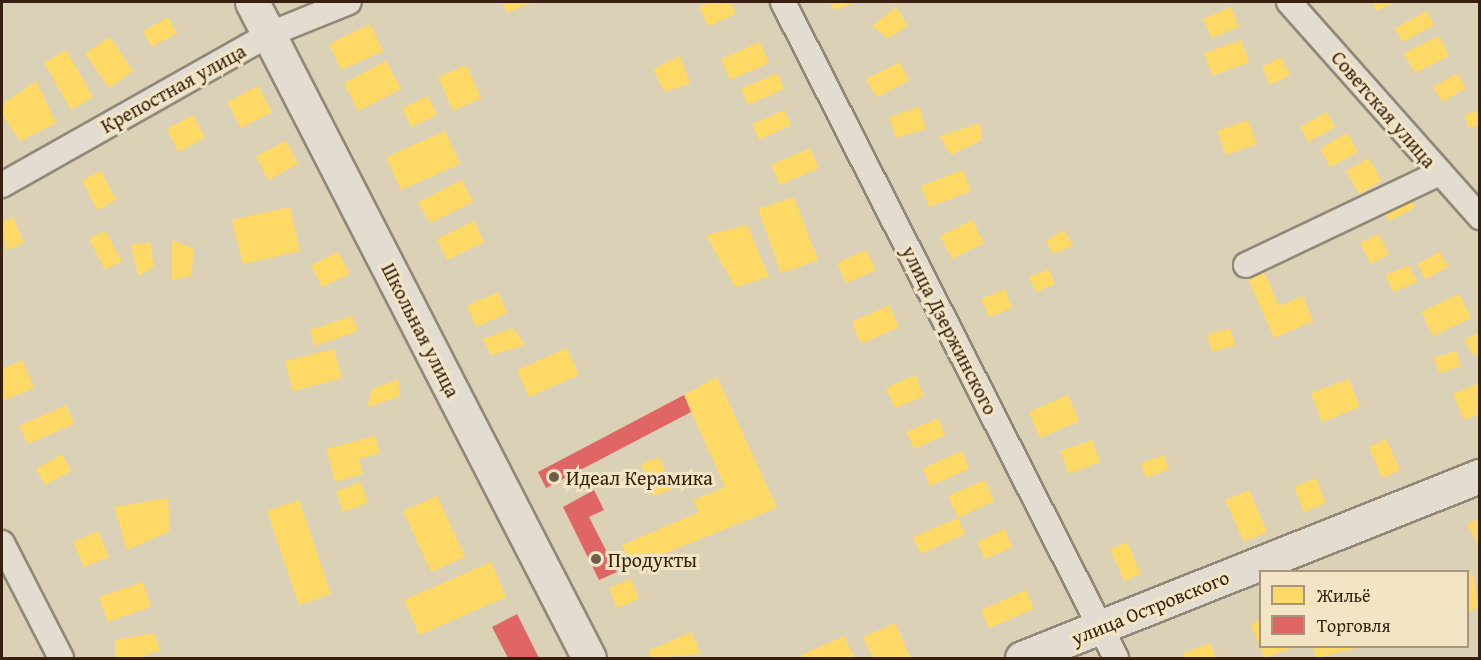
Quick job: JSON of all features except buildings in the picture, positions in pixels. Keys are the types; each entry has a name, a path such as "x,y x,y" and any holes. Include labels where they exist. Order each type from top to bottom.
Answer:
{"street":[{"name":"Школьная улица","path":"252,2 589,658"},
{"name":"Крепостная улица","path":"2,185 270,34 349,2"},
{"name":"улица Дзержинского","path":"783,2 1116,658"},
{"name":"Советская улица","path":"1288,2 1479,217"},
{"path":"1246,266 1440,173"},
{"name":"улица Островского","path":"1022,658 1479,476"},
{"path":"2,543 61,658"}],"place":[{"name":"Идеал Керамика","path":"554,477"},
{"name":"Продукты","path":"596,559"}]}
